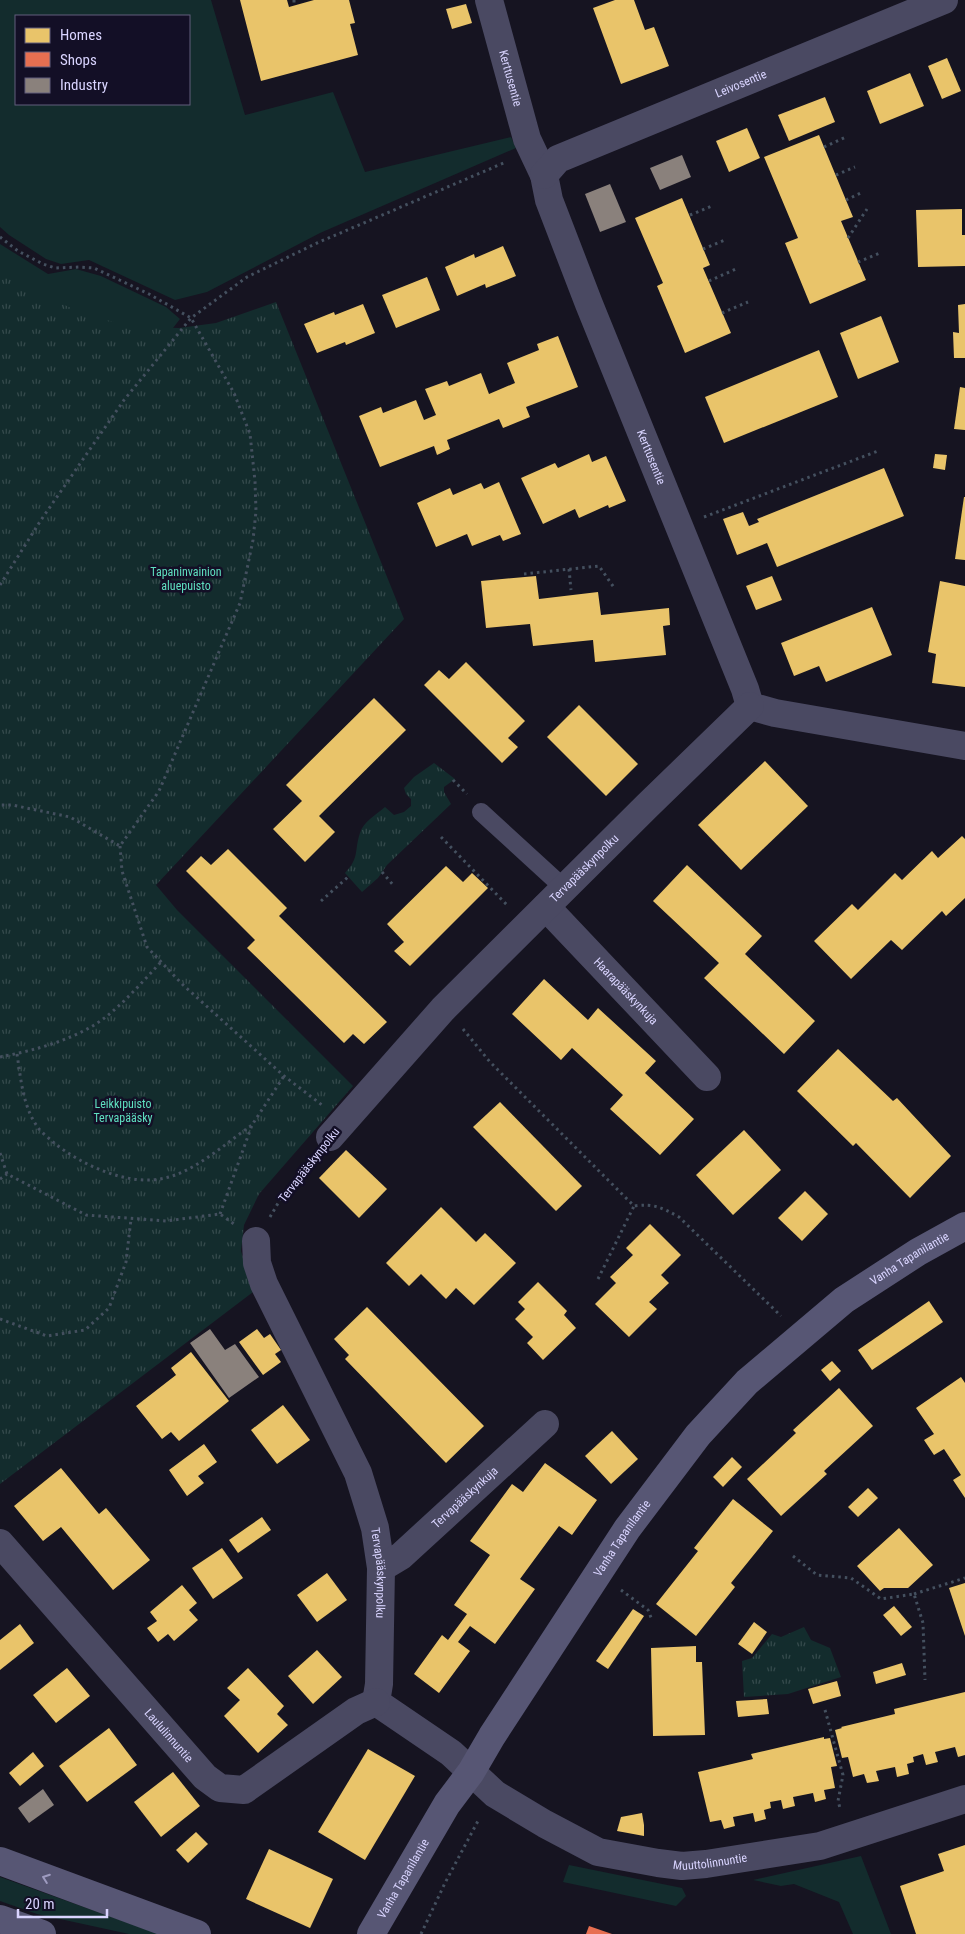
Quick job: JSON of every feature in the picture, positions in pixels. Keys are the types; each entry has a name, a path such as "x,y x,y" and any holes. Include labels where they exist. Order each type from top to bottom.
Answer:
{"street":[{"name":"Kerttusentie","path":"489,0 527,139 544,175 549,200 589,304 745,688 750,706"},
{"name":"Leivosentie","path":"544,175 558,159 944,0"},
{"path":"750,706 775,713 965,746"},
{"name":"Tervapääskynpolku","path":"330,1137 443,1009 750,706"},
{"name":"Haarapääskynkuja","path":"546,907 707,1077"},
{"name":"Vanha Tapanilantie","path":"371,1934 448,1804 471,1772 492,1736 627,1528 698,1435 747,1382 844,1300 918,1252 965,1226"},
{"name":"Tervapääskynpolku","path":"256,1241 257,1263 264,1284 358,1472 375,1528 381,1568 379,1675 376,1702"},
{"name":"Tervapääskynkuja","path":"381,1568 401,1556 545,1424"},
{"name":"Laululinnuntie","path":"0,1543 205,1776 220,1788 244,1790 356,1711 376,1702"},
{"path":"376,1702 451,1754 471,1772"},
{"name":"Muuttolinnuntie","path":"471,1772 495,1794 545,1824 598,1852 682,1866 820,1846 965,1799"},
{"path":"0,1861 197,1934"},
{"path":"0,1919 42,1934"}],"lane":[{"path":"481,812 546,907"}],"path":[{"path":"294,0 294,5"},
{"path":"824,147 846,137"},
{"path":"0,585 41,520 124,400 191,318 247,277 317,243 533,149"},
{"path":"836,175 855,167"},
{"path":"846,200 863,192"},
{"path":"690,215 712,206"},
{"path":"848,238 868,209"},
{"path":"0,236 18,251 43,264 56,268 94,268 149,294 191,318 234,393 250,434 256,511 253,540 240,603 159,791 120,846 122,871 147,947 161,962 182,984 284,1076 326,1108 350,1114"},
{"path":"704,249 724,240"},
{"path":"858,262 880,253"},
{"path":"709,281 736,269"},
{"path":"722,313 748,302"},
{"path":"704,517 878,451"},
{"path":"524,574 599,566 615,590"},
{"path":"569,570 571,590"},
{"path":"453,780 470,796"},
{"path":"0,805 12,805 70,817 120,846"},
{"path":"441,837 546,907"},
{"path":"382,872 394,886"},
{"path":"321,901 348,876"},
{"path":"0,1057 17,1054 78,1033 107,1016 161,962"},
{"path":"462,1028 490,1062 634,1206"},
{"path":"17,1054 22,1088 28,1111 40,1130 65,1152 99,1170 138,1180 164,1178 187,1171 252,1125"},
{"path":"220,1214 252,1125 284,1076"},
{"name":"Tervapääskynpolku","path":"256,1241 284,1193 330,1137"},
{"path":"0,1152 7,1174 86,1215 166,1222 220,1214 256,1241"},
{"path":"0,1179 7,1174"},
{"path":"634,1206 648,1204 664,1208 679,1217 785,1320"},
{"path":"598,1279 634,1206"},
{"path":"0,1319 47,1336 85,1330 109,1308 126,1262 131,1219"},
{"path":"793,1556 817,1575 851,1578 881,1599 914,1594 965,1578"},
{"path":"619,1588 648,1610 652,1620"},
{"path":"914,1594 923,1623 925,1680"},
{"path":"824,1710 843,1775 838,1801 842,1814"},
{"path":"421,1934 476,1823 487,1809 495,1794"}],"green space":[{"path":"0,0 211,0 245,115 333,92 365,172 511,137 516,148 320,233 207,292 175,300 89,260 61,264 46,259 0,227"},
{"path":"0,244 48,274 76,269 101,276 166,307 180,319 75,454 0,570"},
{"name":"Tapaninvainion aluepuisto","path":"4,273 24,279 37,292 88,316 137,327 179,328 216,323 276,302 404,619 156,885 177,910 353,1086 259,1194 244,1225 241,1251 253,1292 0,1484 0,274"},
{"path":"434,763 455,779 444,787 444,792 451,804 387,865 378,878 362,892 345,873 355,858 358,839 362,829 367,822 385,807 394,815 404,812 411,806 411,799 406,794 404,788 414,777"},
{"path":"804,1627 811,1640 830,1648 841,1677 788,1694 744,1697 742,1661 752,1658 772,1634 781,1637"},
{"path":"861,1856 891,1934 853,1934 839,1902 794,1884 781,1886 753,1880"},
{"path":"569,1865 682,1888 686,1896 676,1906 563,1882"},
{"path":"0,1877 159,1934 129,1934 37,1914 0,1901"}],"building: Homes":[{"path":"240,0 287,0 289,7 314,0 349,0 355,23 350,24 358,55 261,81"},
{"path":"615,0 634,0 645,30 654,27 669,66 621,84 593,8"},
{"path":"466,4 472,23 452,29 446,9"},
{"path":"947,58 961,91 942,99 928,66"},
{"path":"910,73 924,106 880,124 867,91"},
{"path":"825,97 835,122 789,141 778,115"},
{"path":"747,128 760,158 729,172 716,141"},
{"path":"819,135 853,217 841,221 866,280 810,304 785,243 798,238 764,157"},
{"path":"682,198 710,265 703,268 731,333 685,353 657,286 663,283 635,218"},
{"path":"962,209 962,235 965,235 965,266 918,267 916,210"},
{"path":"503,246 516,276 486,288 485,284 457,296 445,267 474,254 475,258"},
{"path":"427,277 440,310 396,328 382,295"},
{"path":"363,304 375,333 346,345 345,342 317,353 304,324 334,312 335,315"},
{"path":"965,304 965,358 954,358 953,332 959,333 958,305"},
{"path":"881,316 899,362 858,379 840,333"},
{"path":"558,336 578,387 526,407 530,417 503,428 499,419 447,440 450,449 437,455 434,446 380,467 359,416 381,407 383,413 416,400 424,420 436,415 425,389 447,381 449,386 481,373 489,394 515,383 507,363 539,350 537,344"},
{"path":"819,350 838,397 724,443 705,397"},
{"path":"960,387 965,388 965,430 954,429"},
{"path":"589,454 592,462 606,456 626,501 609,508 608,505 579,518 575,509 543,524 521,478 555,463 558,468"},
{"path":"935,454 947,455 945,470 933,468"},
{"path":"884,468 904,516 777,567 767,543 737,555 723,519 743,512 749,526 759,522 757,519"},
{"path":"499,482 521,534 503,541 500,535 472,546 467,534 436,547 417,503 450,488 453,495 481,483 484,489"},
{"path":"965,497 965,560 955,559"},
{"path":"536,576 539,599 598,592 601,615 669,608 670,625 663,626 666,655 595,662 593,640 533,646 530,624 486,628 481,581"},
{"path":"772,576 782,600 756,610 746,586"},
{"path":"940,581 965,586 965,687 932,683 936,654 928,652"},
{"path":"872,607 892,655 826,682 819,666 794,676 781,643"},
{"path":"466,662 525,721 508,738 518,747 502,763 424,685 439,670 449,679"},
{"path":"374,698 406,730 319,816 335,832 305,862 273,829 302,801 286,785"},
{"path":"579,705 638,764 606,796 547,737"},
{"path":"765,761 808,806 741,870 698,825"},
{"path":"962,836 965,839 965,898 946,916 942,911 902,950 891,940 851,979 814,941 852,904 858,910 895,873 902,880 932,851 938,858"},
{"path":"228,849 287,908 279,916 387,1022 364,1044 353,1034 344,1043 247,948 255,940 186,871 201,856 211,865"},
{"path":"687,865 762,936 745,954 815,1021 784,1054 704,978 719,963 653,901"},
{"path":"446,866 463,882 472,873 488,888 410,966 394,951 404,942 387,924"},
{"path":"544,979 588,1020 598,1008 656,1061 645,1073 694,1119 660,1155 610,1109 623,1095 572,1048 561,1060 512,1014"},
{"path":"838,1049 893,1101 897,1098 951,1156 910,1198 856,1143 853,1146 797,1091"},
{"path":"500,1102 582,1186 556,1211 473,1127"},
{"path":"744,1130 781,1170 733,1215 696,1175"},
{"path":"346,1150 387,1189 359,1218 319,1178"},
{"path":"805,1191 828,1214 802,1241 778,1218"},
{"path":"441,1207 476,1242 485,1233 516,1263 474,1305 456,1288 446,1299 421,1274 409,1286 386,1263"},
{"path":"650,1224 681,1255 661,1275 669,1283 649,1302 657,1309 629,1337 595,1304 616,1283 610,1277 633,1255 626,1248"},
{"path":"538,1282 567,1311 564,1315 576,1328 543,1360 527,1343 533,1337 515,1319 525,1309 518,1302"},
{"path":"929,1301 943,1322 872,1370 858,1350"},
{"path":"367,1307 484,1426 446,1463 345,1359 349,1355 334,1339"},
{"path":"257,1329 264,1338 270,1334 281,1350 275,1354 281,1362 263,1375 239,1342"},
{"path":"191,1352 229,1401 179,1441 171,1432 162,1439 136,1406 176,1375 171,1368"},
{"path":"832,1361 841,1371 830,1381 821,1370"},
{"path":"961,1377 965,1383 965,1498 953,1480 961,1475 944,1449 934,1455 924,1440 934,1434 916,1408"},
{"path":"839,1388 873,1426 824,1471 827,1474 781,1516 747,1479 796,1433 793,1430"},
{"path":"283,1405 310,1440 277,1464 251,1430"},
{"path":"612,1431 638,1459 611,1484 585,1456"},
{"path":"204,1444 217,1462 198,1476 204,1483 187,1496 169,1470"},
{"path":"732,1457 742,1467 723,1487 713,1477"},
{"path":"545,1463 597,1500 572,1535 559,1526 520,1579 535,1589 495,1644 470,1626 458,1642 470,1651 439,1693 414,1674 442,1635 448,1640 467,1614 454,1605 490,1555 470,1541 512,1484 523,1492"},
{"path":"61,1468 99,1514 106,1508 150,1560 113,1590 61,1527 43,1541 14,1506"},
{"path":"868,1488 878,1498 858,1517 848,1507"},
{"path":"733,1499 773,1531 731,1583 735,1587 696,1636 656,1604 698,1551 694,1548"},
{"path":"262,1517 271,1530 238,1553 229,1540"},
{"path":"899,1528 933,1565 908,1588 884,1588 880,1591 857,1566"},
{"path":"222,1548 243,1578 213,1599 192,1568"},
{"path":"327,1573 347,1600 317,1622 297,1595"},
{"path":"965,1583 965,1636 949,1588"},
{"path":"182,1585 197,1603 189,1610 198,1620 174,1641 168,1634 158,1642 147,1628 157,1621 150,1612"},
{"path":"894,1606 912,1627 901,1636 883,1615"},
{"path":"633,1609 644,1616 608,1669 596,1661"},
{"path":"754,1622 767,1632 752,1654 738,1644"},
{"path":"20,1624 34,1643 0,1670 0,1640"},
{"path":"696,1646 696,1662 702,1662 705,1735 653,1736 651,1648"},
{"path":"317,1650 342,1677 313,1704 288,1676"},
{"path":"902,1663 906,1675 876,1684 873,1672"},
{"path":"67,1668 90,1696 56,1723 33,1695"},
{"path":"248,1668 284,1706 277,1714 288,1725 258,1753 224,1716 240,1700 227,1688"},
{"path":"837,1681 841,1696 813,1704 808,1689"},
{"path":"965,1692 965,1755 958,1757 955,1747 935,1752 938,1762 926,1765 923,1754 913,1757 914,1762 907,1764 909,1774 897,1777 895,1767 876,1771 879,1781 867,1783 864,1774 853,1777 848,1757 842,1758 835,1730 895,1714 894,1709"},
{"path":"767,1699 769,1714 738,1717 736,1701"},
{"path":"109,1728 137,1765 87,1802 59,1766"},
{"path":"824,1737 824,1739 830,1738 837,1766 831,1767 835,1788 824,1790 826,1799 815,1802 813,1793 793,1797 795,1806 783,1809 781,1800 770,1802 771,1808 764,1810 766,1819 755,1822 753,1813 733,1817 735,1826 724,1829 721,1820 710,1822 698,1772 753,1759 751,1754"},
{"path":"368,1749 415,1776 365,1860 318,1832"},
{"path":"33,1752 44,1766 20,1786 9,1773"},
{"path":"173,1772 200,1806 161,1837 134,1802"},
{"path":"642,1813 644,1836 617,1831 621,1817"},
{"path":"196,1832 208,1844 188,1863 176,1850"},
{"path":"965,1845 965,1934 916,1934 900,1886 944,1871 938,1854"},
{"path":"269,1849 333,1879 310,1928 246,1899"}],"building: Shops":[{"path":"589,1926 612,1934 586,1934"}],"building: Industry":[{"path":"682,155 691,177 660,190 650,168"},
{"path":"610,184 626,222 600,232 585,194"},
{"path":"210,1329 225,1350 235,1344 259,1377 229,1398 190,1343"},
{"path":"43,1789 54,1805 29,1823 18,1808"}],"park label":[{"name":"Leikkipuisto Tervapääsky","path":"123,1111"}]}
